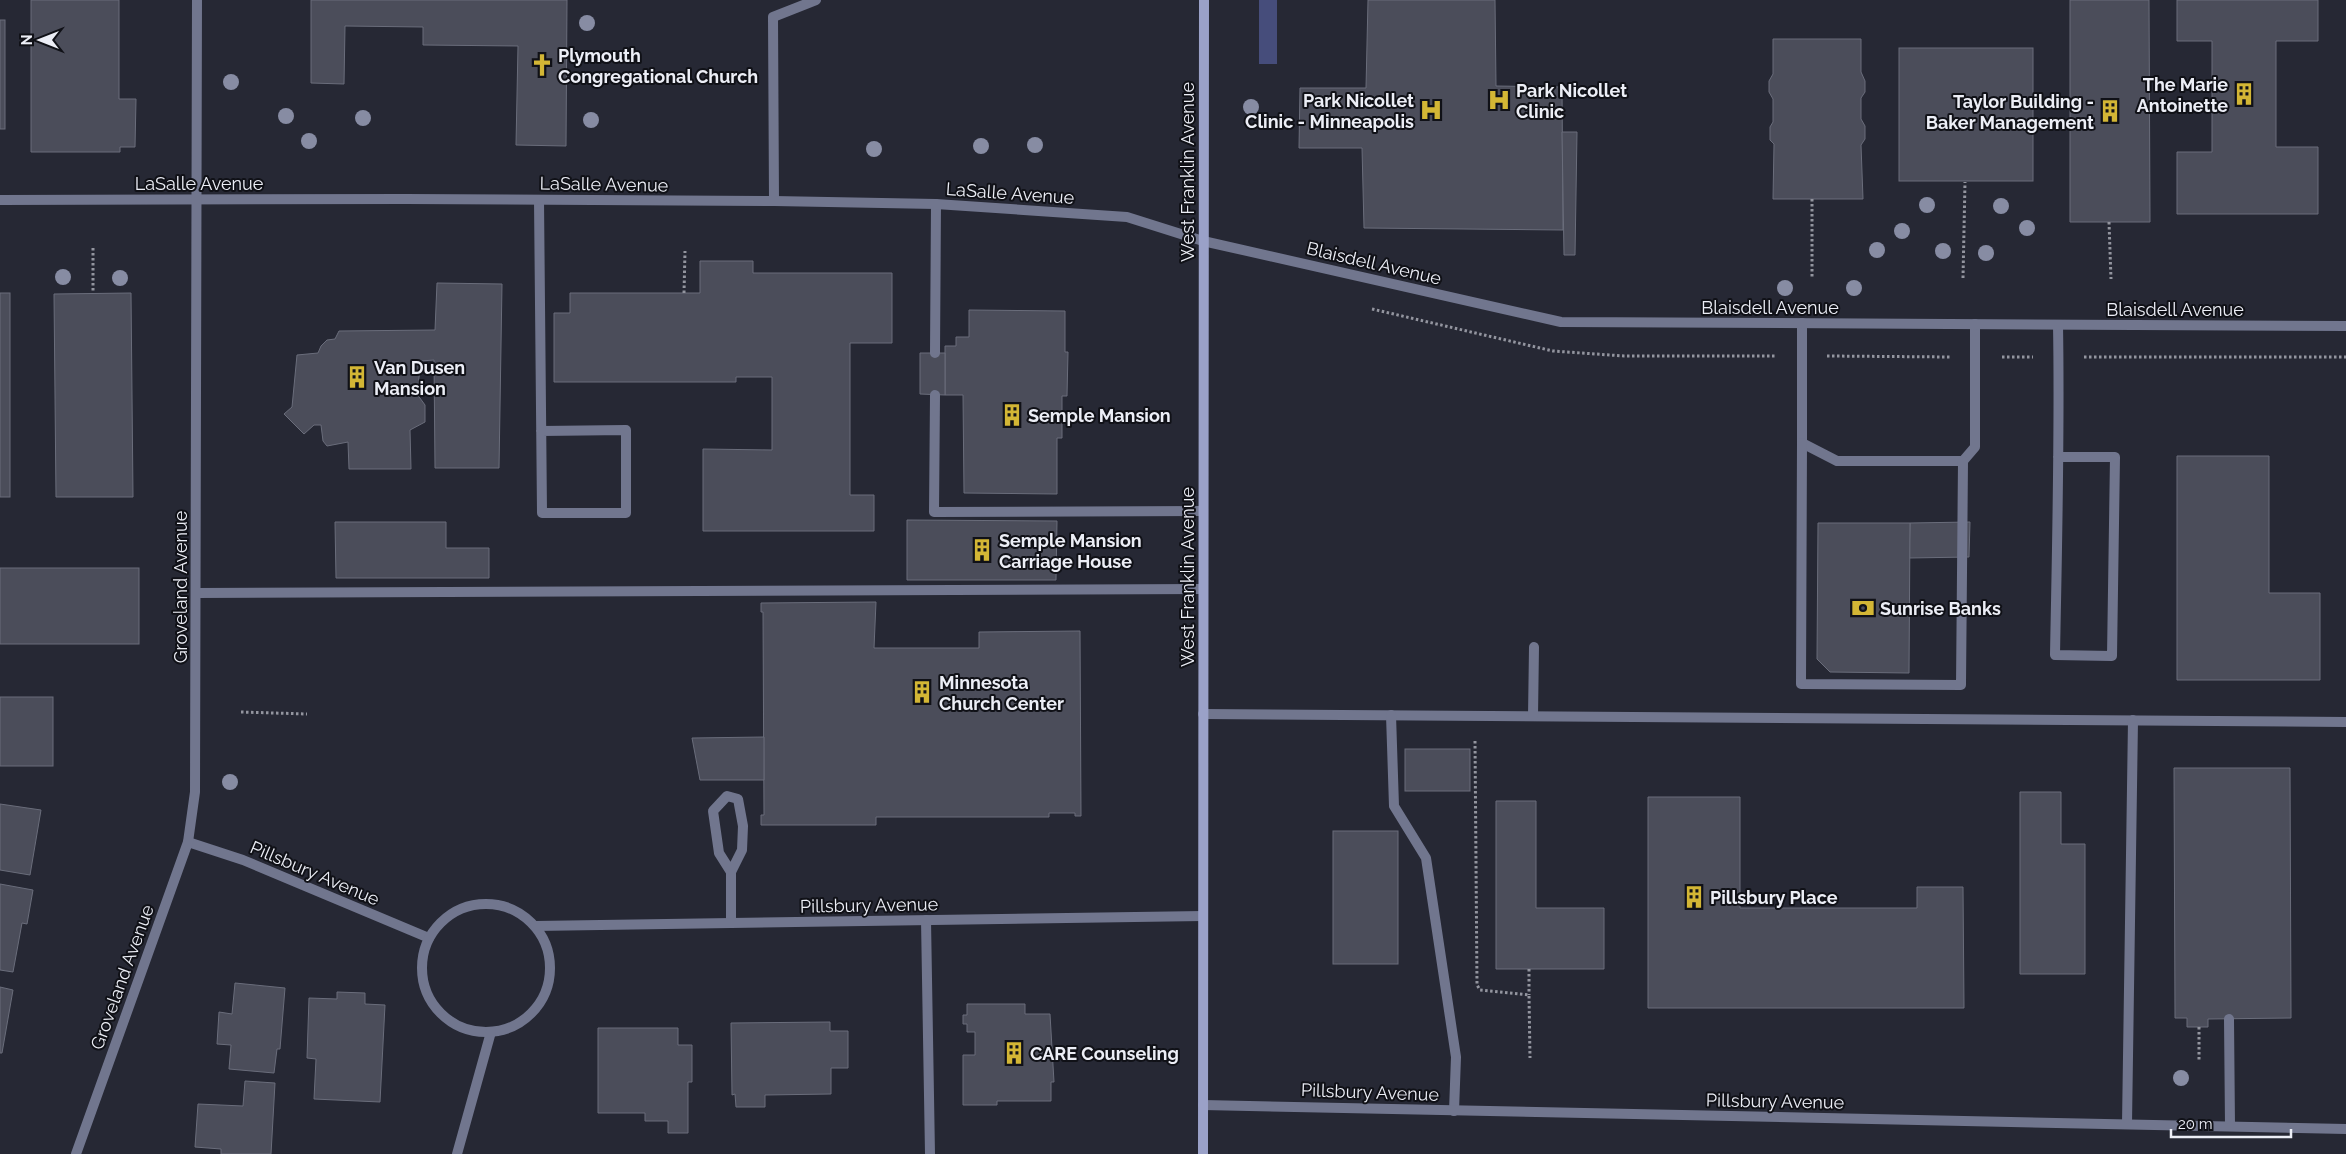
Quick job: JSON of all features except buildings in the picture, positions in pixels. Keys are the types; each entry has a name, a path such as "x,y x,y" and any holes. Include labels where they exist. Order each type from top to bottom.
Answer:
{"main road":[{"name":"West Franklin Avenue","path":"1203,1154 1204,0"}],"street":[{"name":"Groveland Avenue","path":"76,1154 188,842 195,792 198,199 197,0"},
{"path":"774,201 773,17 816,0"},
{"name":"LaSalle Avenue","path":"0,200 774,201 936,204 1127,217 1203,241"},
{"path":"539,200 541,431 542,513 626,513 626,430 541,431"},
{"path":"936,204 936,353"},
{"name":"Blaisdell Avenue","path":"1203,241 1561,322 2346,326"},
{"path":"1802,323 1801,684 1961,686 1963,461 1975,447 1975,324"},
{"path":"2058,325 2055,655 2112,656 2115,457 2058,457"},
{"path":"936,395 934,512 1203,512"},
{"path":"1802,443 1838,461 1963,461"},
{"path":"196,593 1203,590"},
{"path":"1533,716 1534,647"},
{"path":"1203,714 2346,722"},
{"path":"1391,715 1394,806 1426,858 1456,1057 1454,1111"},
{"path":"2127,1124 2133,720"},
{"path":"731,872 719,853 713,811 727,796 738,798 743,826 742,850 731,872 731,923"},
{"name":"Pillsbury Avenue","path":"188,842 243,860 428,938"},
{"path":"477,904 497,904 518,912 535,926 546,946 551,967 547,989 537,1009 520,1024 500,1032 478,1033 456,1026 440,1014 432,1003 422,978 422,958 428,938 441,922 458,910 477,904"},
{"name":"Pillsbury Avenue","path":"535,926 1203,916"},
{"path":"926,920 930,1154"},
{"path":"2229,1019 2230,1126"},
{"path":"458,1154 491,1032"},
{"name":"Pillsbury Avenue","path":"1203,1104 1454,1111 2346,1129"}],"path":[{"path":"1963,278 1965,182"},
{"path":"1812,199 1812,277"},
{"path":"2109,222 2111,279"},
{"path":"93,248 93,293"},
{"path":"684,293 685,251"},
{"path":"2337,357 2346,358"},
{"path":"241,712 307,714"},
{"path":"1475,716 1477,985 1480,990 1529,995"},
{"path":"1529,969 1530,1058"},
{"path":"2199,1028 2199,1060"}],"shaded area":[{"path":"1259,0 1277,0 1277,64 1259,64"}],"place":[{"name":"Plymouth Congregational Church","path":"542,65"},
{"name":"The Marie Antoinette","path":"2244,94"},
{"name":"Park Nicollet Clinic","path":"1499,100"},
{"name":"Park Nicollet Clinic - Minneapolis","path":"1431,110"},
{"name":"Taylor Building - Baker Management","path":"2110,111"},
{"name":"Van Dusen Mansion","path":"357,377"},
{"name":"Semple Mansion","path":"1012,415"},
{"name":"Semple Mansion Carriage House","path":"982,550"},
{"name":"Sunrise Banks","path":"1863,608"},
{"name":"Minnesota Church Center","path":"922,692"},
{"name":"Pillsbury Place","path":"1694,897"},
{"name":"CARE Counseling","path":"1014,1053"}]}
